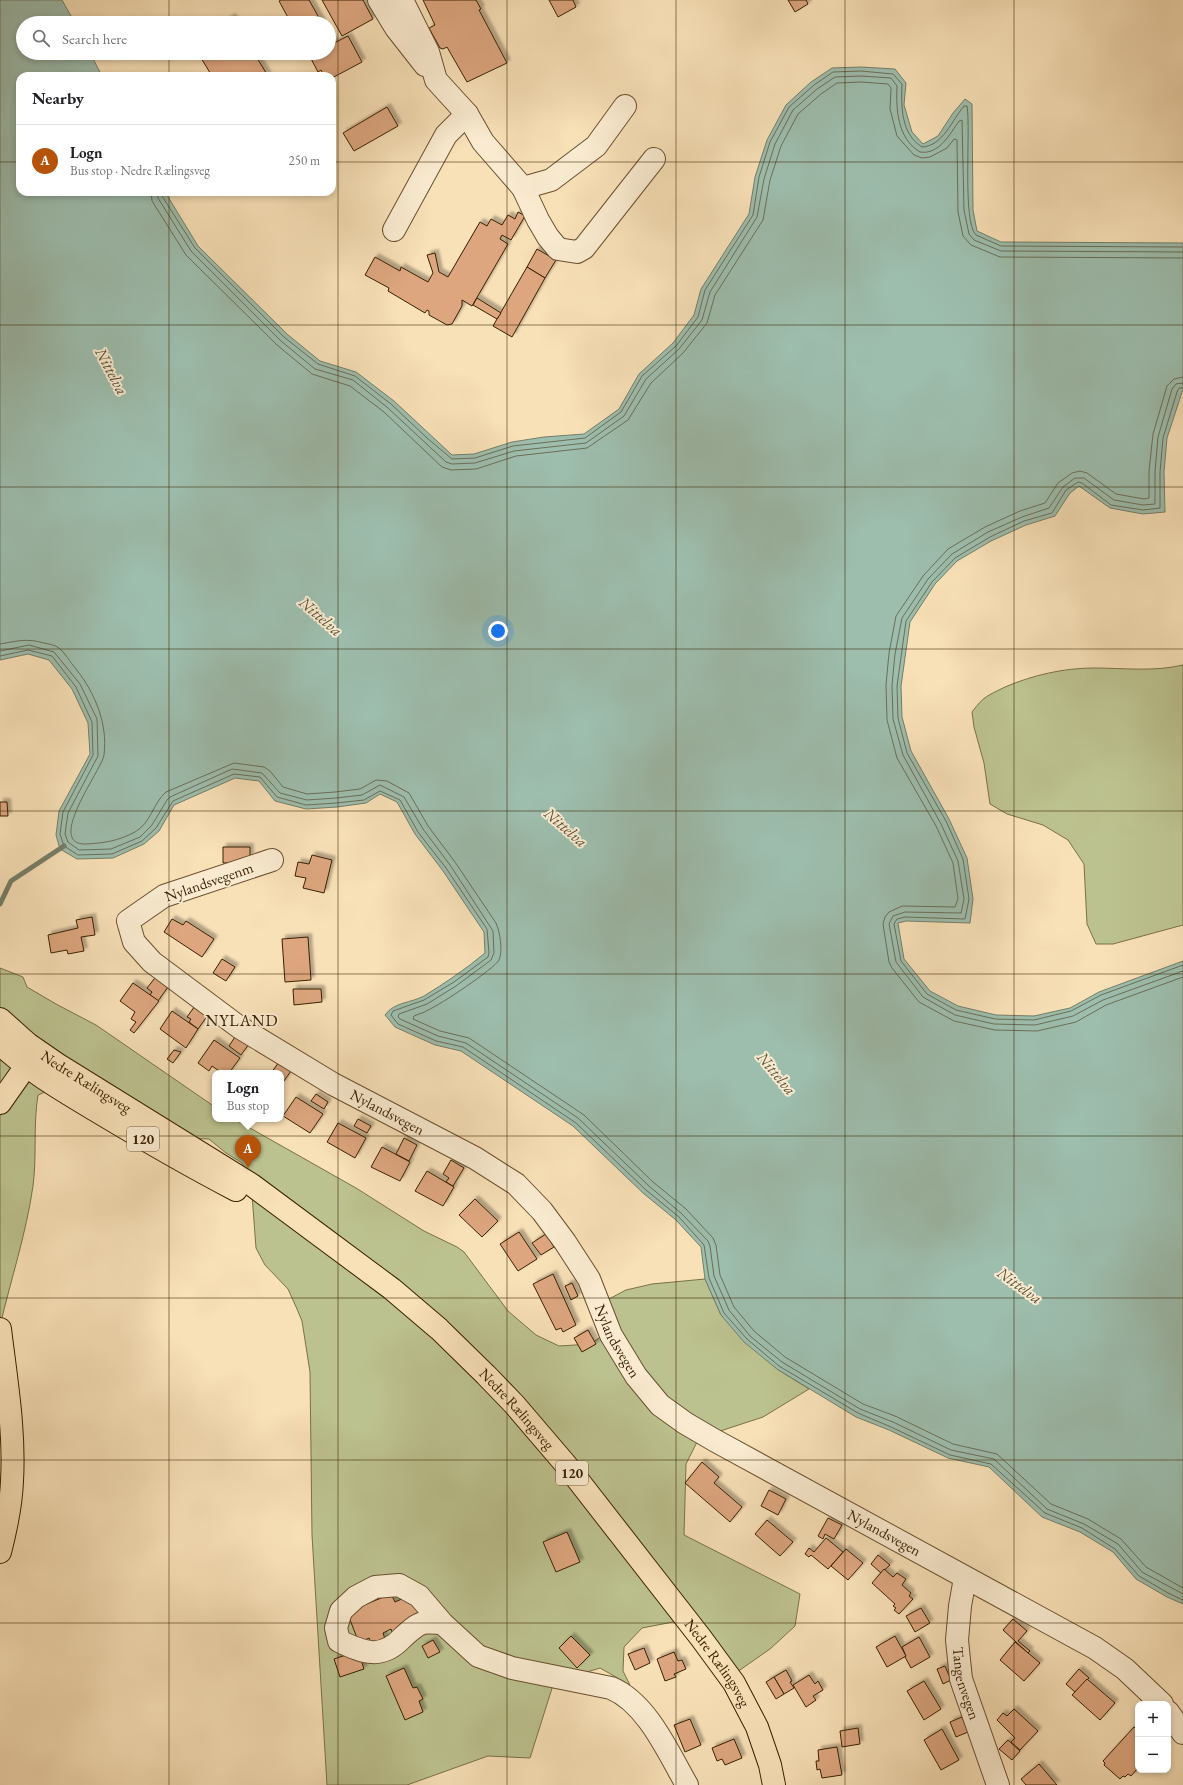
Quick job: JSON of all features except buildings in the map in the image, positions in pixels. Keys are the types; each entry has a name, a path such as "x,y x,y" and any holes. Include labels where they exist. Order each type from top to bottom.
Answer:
{"main road":[{"name":"Nedre Rælingsveg","path":"0,1020 13,1054 44,1079 145,1140 244,1195 296,1219 367,1269 439,1329 514,1404 567,1466 701,1638 734,1683 757,1727 770,1765 774,1785"},
{"path":"0,1103 13,1054"},
{"path":"0,1329 11,1425 13,1465 7,1521 0,1552"}],"street":[{"path":"379,0 396,28 436,80 467,114 483,142 524,188 538,220 548,237 558,249 577,252 584,248 654,158"},
{"path":"402,0 428,52 436,80"},
{"path":"524,188 551,180 596,146 625,106"},
{"path":"394,230 446,135 467,114"},
{"name":"Nylandsvegenm","path":"128,921 164,896 272,860"},
{"name":"Nylandsvegen","path":"128,921 134,942 152,962 240,1027 333,1084 475,1158 516,1184 542,1211 565,1242 589,1279 611,1334 636,1376 660,1405 685,1423 714,1440 1095,1648 1125,1669 1159,1701"},
{"name":"Tangenvegen","path":"965,1578 960,1606 958,1640 961,1679 998,1785"},
{"path":"442,1623 478,1656 512,1668 611,1688 623,1693 632,1700 645,1715 687,1785"},
{"path":"1171,1716 1183,1733"}],"green space":[{"path":"1183,665 1183,925 1113,944 1096,944 1087,924 1084,864 1068,840 1043,825 1007,814 990,804 984,763 974,727 972,712 983,699 994,692 1016,683 1049,673 1083,668 1150,669"},
{"path":"0,968 23,977 27,987 96,1025 212,1105 212,1122 239,1122 356,1188 424,1231 457,1247 464,1252 508,1311 536,1335 559,1346 591,1344 603,1335 592,1308 626,1290 652,1284 705,1279 721,1315 777,1369 809,1389 763,1417 699,1438 686,1464 684,1535 800,1594 795,1626 770,1649 727,1679 701,1635 673,1622 642,1628 624,1647 623,1671 630,1685 600,1668 554,1682 530,1758 488,1756 407,1785 327,1785 312,1535 310,1372 302,1321 297,1309 288,1289 265,1265 256,1248 251,1181 242,1163 226,1153 209,1139 178,1138 50,1090 38,1095 33,1186 22,1239 0,1326"}],"water":[{"name":"Nittelva","path":"0,0 62,0 71,16 16,16 16,60 94,60 100,72 16,72 16,196 167,196 198,246 287,334 320,361 356,372 394,401 452,455 474,454 512,442 544,437 584,434 619,409 639,374 673,343 694,315 701,289 749,214 755,177 767,140 786,105 811,82 832,68 861,67 895,69 906,83 904,105 912,132 923,144 938,136 953,113 965,99 972,104 973,210 977,231 1001,242 1183,243 1183,389 1167,438 1164,472 1165,512 1143,514 1110,508 1079,486 1070,493 1055,516 1026,525 991,541 957,561 935,584 910,622 901,686 902,717 911,751 949,819 967,858 973,899 970,923 906,921 898,923 904,959 930,991 958,1006 996,1015 1034,1016 1070,1008 1099,992 1183,961 1183,1604 1167,1597 1136,1579 1113,1552 1080,1532 1042,1517 989,1467 948,1458 889,1430 856,1417 777,1369 744,1342 721,1315 705,1279 701,1247 676,1220 643,1193 573,1126 461,1051 435,1045 395,1027 385,1015 389,1011 398,1005 424,996 455,976 485,953 484,932 443,871 415,834 397,802 380,794 366,803 306,809 275,801 259,781 235,778 174,805 159,831 144,844 113,858 77,859 60,849 56,835 59,811 90,754 88,723 72,689 49,660 28,654 0,660"}],"waterway":[{"path":"0,904 11,881 64,846"}],"place":[{"name":"Logn","path":"248,1168"}],"district":[{"name":"NYLAND","path":"242,1020"}]}
